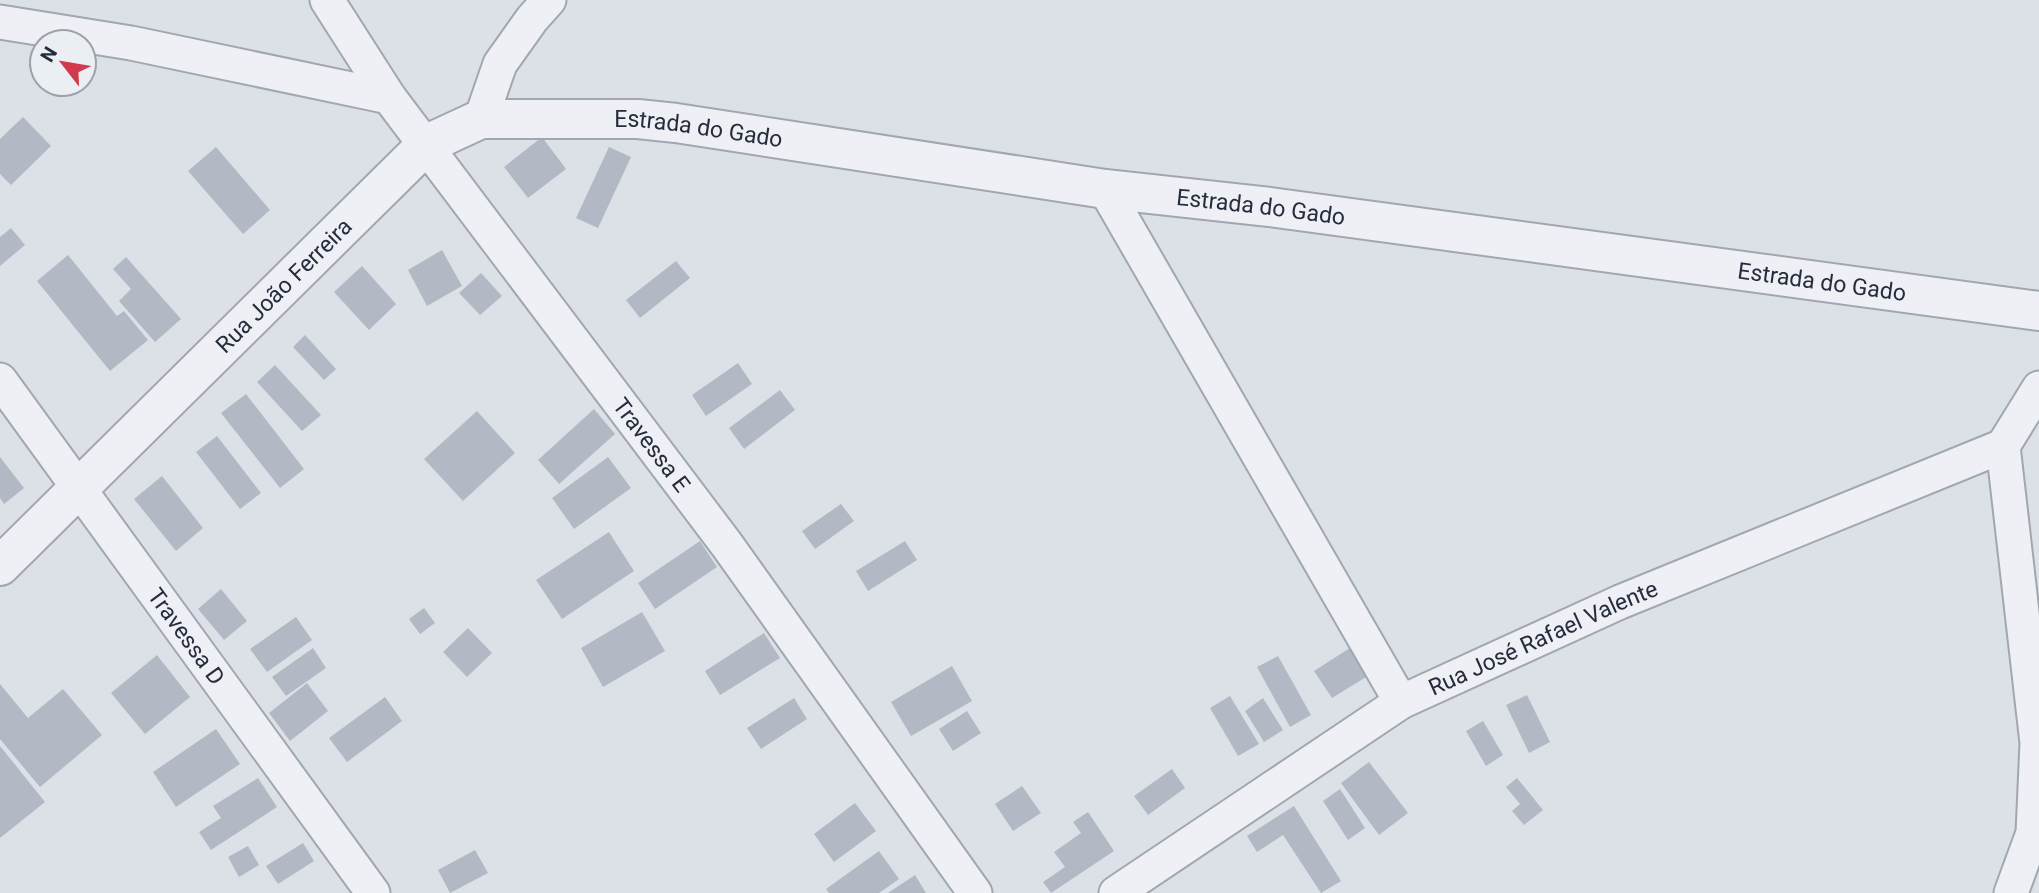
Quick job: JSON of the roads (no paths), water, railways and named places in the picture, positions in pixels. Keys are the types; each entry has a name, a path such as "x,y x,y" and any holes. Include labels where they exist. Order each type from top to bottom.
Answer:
{"street":[{"name":"Travessa E","path":"327,0 389,97 727,545 975,893"},
{"path":"481,119 500,64 549,0"},
{"path":"0,22 131,43 389,97"},
{"name":"Rua João Ferreira","path":"0,566 427,144 481,119"},
{"name":"Estrada do Gado","path":"481,119 638,119 676,123 1105,189 1284,209 2039,311"},
{"path":"1105,189 1401,702"},
{"name":"Travessa D","path":"0,380 373,893"},
{"path":"2011,893 2033,833 2037,743 2003,446 2039,388"},
{"name":"Rua José Rafael Valente","path":"1116,893 1401,702 1620,601 2003,446"}]}
